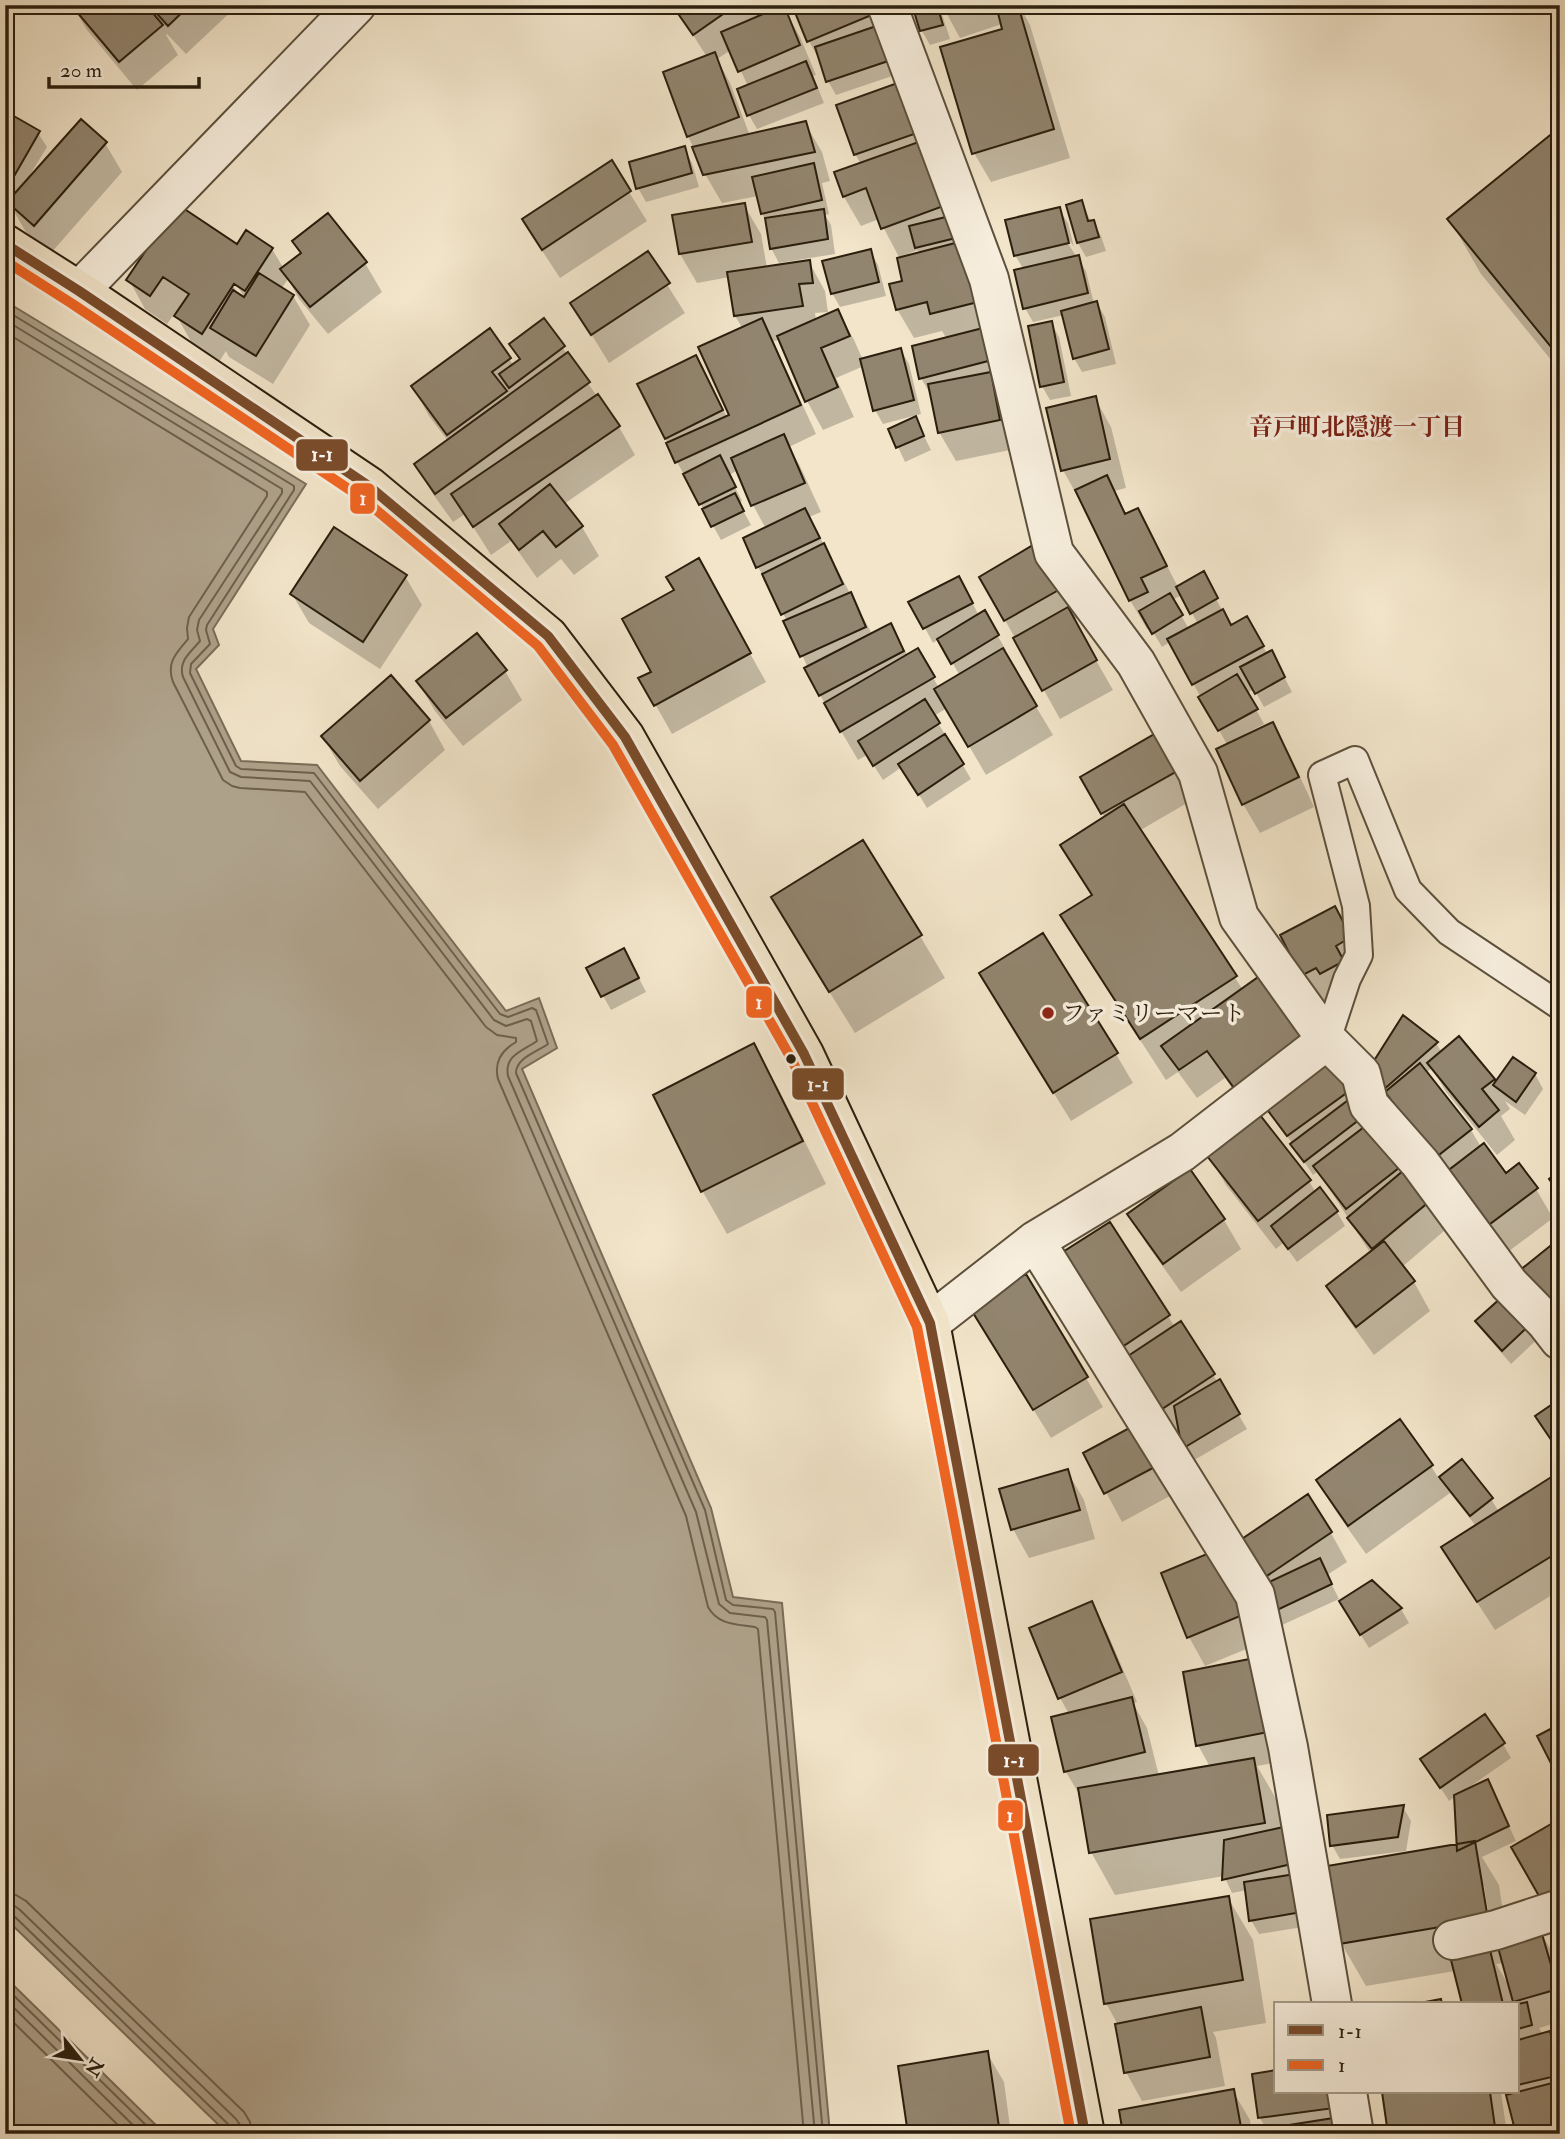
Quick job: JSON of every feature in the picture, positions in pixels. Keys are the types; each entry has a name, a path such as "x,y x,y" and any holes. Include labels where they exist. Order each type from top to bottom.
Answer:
{"highway":[{"path":"5,244 370,487 548,636 625,737 804,1054 930,1323 1086,2134"}],"street":[{"path":"79,291 356,5"},
{"path":"887,5 989,279 1054,553 1136,663 1198,773 1238,917 1327,1040 1361,1073 1369,1105 1420,1163 1509,1284 1560,1340"},
{"path":"930,1323 1035,1241 1182,1152 1327,1040"},
{"path":"1035,1241 1255,1595 1288,1747 1332,2002"},
{"path":"1453,1940 1496,1930 1560,1909"},
{"path":"1347,2094 1354,2134"}],"lane":[{"path":"1327,1040 1347,979 1359,955 1356,906 1322,775 1355,760 1408,890 1449,932 1560,1006"}],"water":[{"path":"5,301 306,484 213,629 219,645 196,669 241,761 317,765 506,1011 539,998 557,1048 522,1069 711,1508 733,1597 782,1603 830,2134 228,2134 5,1918"},
{"path":"5,1977 165,2134 5,2134"}],"building":[{"path":"71,5 146,5 163,25 119,62"},
{"path":"149,5 190,5 168,26"},
{"path":"672,5 736,5 693,35"},
{"path":"784,5 800,45 738,72 721,32"},
{"path":"792,5 870,5 874,14 807,42"},
{"path":"912,5 937,5 943,25 920,31"},
{"path":"996,5 1018,5 1054,129 972,154 940,47 1002,29"},
{"path":"885,23 897,58 826,82 815,47"},
{"path":"715,52 739,117 687,137 663,72"},
{"path":"806,61 817,88 747,116 737,89"},
{"path":"903,81 920,132 854,155 836,105"},
{"path":"5,111 40,131 9,185 5,183"},
{"path":"81,119 107,142 34,226 7,202"},
{"path":"806,121 815,152 703,175 692,147"},
{"path":"1560,127 1560,358 1447,219"},
{"path":"927,139 949,204 881,229 866,188 843,197 834,172"},
{"path":"685,146 692,173 636,189 629,162"},
{"path":"612,160 631,191 542,250 522,219"},
{"path":"814,163 822,200 761,214 752,177"},
{"path":"1082,200 1088,221 1094,220 1099,237 1077,243 1066,205"},
{"path":"745,203 752,242 679,254 672,215"},
{"path":"177,204 237,244 246,230 273,248 245,291 234,284 202,334 174,316 189,294 163,277 150,296 126,280"},
{"path":"1060,207 1069,243 1014,256 1005,220"},
{"path":"824,209 828,239 770,249 765,218"},
{"path":"328,213 367,262 310,307 280,269 301,253 292,241"},
{"path":"954,215 960,237 915,248 909,226"},
{"path":"963,241 978,302 930,314 927,302 896,310 889,284 902,281 897,258"},
{"path":"871,249 879,282 831,294 822,261"},
{"path":"648,251 670,283 591,335 570,303"},
{"path":"1079,255 1088,293 1023,309 1014,270"},
{"path":"810,260 813,283 799,284 803,306 734,316 727,272"},
{"path":"259,273 294,295 256,356 210,328 233,290 244,297"},
{"path":"1097,301 1109,349 1073,359 1061,311"},
{"path":"838,309 850,336 821,348 838,387 805,402 777,336"},
{"path":"544,318 565,346 509,388 499,374 520,359 509,344"},
{"path":"762,318 801,405 675,463 666,443 729,415 698,347"},
{"path":"1052,321 1064,382 1040,387 1028,326"},
{"path":"490,328 511,358 492,372 507,391 447,435 411,386"},
{"path":"983,328 992,360 919,379 912,346"},
{"path":"901,348 914,400 873,411 860,359"},
{"path":"568,352 590,382 435,494 414,464"},
{"path":"696,355 723,410 665,439 637,384"},
{"path":"991,372 1000,420 938,433 928,384"},
{"path":"598,394 620,426 473,527 451,494"},
{"path":"1096,396 1110,459 1061,471 1046,408"},
{"path":"916,416 924,436 896,448 888,429"},
{"path":"784,434 805,483 751,506 731,458"},
{"path":"720,455 736,487 699,505 683,474"},
{"path":"1107,475 1125,514 1138,508 1167,566 1141,578 1148,592 1129,601 1075,490"},
{"path":"550,484 583,526 556,547 543,531 519,550 499,524"},
{"path":"735,493 744,511 711,527 702,509"},
{"path":"805,508 820,538 756,568 743,538"},
{"path":"334,527 407,575 363,642 290,594"},
{"path":"1038,542 1064,587 1004,621 979,577"},
{"path":"824,543 843,584 781,615 762,574"},
{"path":"699,558 751,653 654,706 638,678 651,672 622,619 674,590 666,577"},
{"path":"1204,571 1218,598 1190,614 1176,587"},
{"path":"959,576 973,603 923,629 908,602"},
{"path":"851,592 866,627 800,657 783,621"},
{"path":"1170,593 1183,615 1152,634 1139,611"},
{"path":"1068,607 1097,660 1042,691 1013,638"},
{"path":"1223,609 1231,625 1247,616 1264,646 1192,685 1167,639"},
{"path":"985,610 999,635 951,664 937,639"},
{"path":"891,623 904,651 819,696 804,668"},
{"path":"477,633 507,670 446,718 416,681"},
{"path":"918,648 935,677 840,732 824,703"},
{"path":"1003,648 1037,706 968,747 934,689"},
{"path":"1272,650 1285,677 1255,694 1240,667"},
{"path":"1237,674 1258,709 1218,731 1198,697"},
{"path":"391,675 430,720 360,781 321,736"},
{"path":"925,699 940,723 873,766 858,741"},
{"path":"1273,722 1299,777 1242,805 1216,749"},
{"path":"1158,732 1179,770 1101,814 1080,777"},
{"path":"945,734 964,764 918,795 898,764"},
{"path":"1124,804 1237,976 1140,1039 1060,915 1092,895 1060,845"},
{"path":"863,840 922,935 829,992 771,897"},
{"path":"1335,906 1351,937 1336,946 1344,961 1320,974 1316,968 1301,976 1280,935"},
{"name":"ファミリーマート","path":"1043,933 1118,1053 1053,1093 979,973"},
{"path":"624,948 639,978 601,997 586,968"},
{"path":"1261,975 1306,1036 1234,1088 1207,1051 1179,1070 1161,1046"},
{"path":"1403,1015 1438,1042 1381,1092 1363,1078"},
{"path":"1459,1036 1495,1079 1482,1089 1499,1110 1479,1127 1427,1063"},
{"path":"754,1043 803,1141 701,1192 653,1095"},
{"path":"1513,1057 1536,1073 1516,1102 1493,1085"},
{"path":"1332,1061 1352,1089 1287,1136 1266,1108"},
{"path":"1420,1063 1472,1129 1435,1158 1385,1092"},
{"path":"1351,1098 1364,1116 1304,1162 1290,1144"},
{"path":"1260,1115 1311,1180 1258,1221 1207,1156"},
{"path":"1372,1121 1404,1164 1346,1209 1313,1166"},
{"path":"1484,1143 1506,1173 1519,1163 1538,1188 1478,1233 1437,1179"},
{"path":"1410,1165 1436,1196 1372,1249 1347,1218"},
{"path":"1190,1169 1225,1219 1163,1264 1127,1214"},
{"path":"1560,1170 1560,1194 1549,1179"},
{"path":"1320,1187 1338,1211 1288,1249 1271,1226"},
{"path":"1110,1222 1170,1315 1119,1349 1058,1255"},
{"path":"1560,1238 1560,1321 1519,1271"},
{"path":"1384,1241 1415,1281 1356,1327 1326,1286"},
{"path":"1026,1274 1088,1377 1033,1410 970,1308"},
{"path":"1511,1289 1536,1319 1502,1351 1475,1321"},
{"path":"1181,1321 1215,1374 1156,1413 1122,1360"},
{"path":"1220,1379 1240,1414 1182,1449 1174,1406"},
{"path":"1560,1399 1560,1449 1558,1450 1535,1416"},
{"path":"1400,1419 1433,1465 1348,1526 1316,1480"},
{"path":"1144,1420 1166,1461 1104,1494 1083,1453"},
{"path":"1462,1459 1493,1498 1470,1516 1439,1477"},
{"path":"1068,1469 1080,1510 1011,1530 999,1489"},
{"path":"1556,1474 1560,1480 1560,1551 1477,1602 1441,1547"},
{"path":"1308,1494 1332,1532 1258,1582 1233,1545"},
{"path":"1219,1549 1245,1614 1187,1638 1161,1573"},
{"path":"1320,1558 1332,1584 1273,1612 1261,1586"},
{"path":"1372,1580 1402,1608 1360,1635 1339,1601"},
{"path":"1092,1601 1122,1672 1058,1699 1029,1628"},
{"path":"1265,1656 1279,1730 1196,1746 1183,1672"},
{"path":"1132,1697 1145,1752 1064,1772 1051,1717"},
{"path":"1485,1714 1505,1743 1440,1788 1420,1759"},
{"path":"1560,1724 1560,1781 1537,1736"},
{"path":"1254,1758 1265,1823 1089,1853 1078,1788"},
{"path":"1488,1779 1509,1826 1457,1851 1454,1795"},
{"path":"1404,1805 1398,1837 1330,1846 1327,1815"},
{"path":"1558,1820 1560,1903 1547,1910 1511,1847"},
{"path":"1288,1826 1296,1863 1222,1880 1224,1840"},
{"path":"1475,1841 1488,1919 1339,1944 1327,1866"},
{"path":"1308,1872 1302,1912 1249,1921 1244,1882"},
{"path":"1229,1896 1243,1980 1104,2004 1090,1919"},
{"path":"1540,1927 1558,1989 1513,2002 1496,1940"},
{"path":"1490,1950 1503,2002 1462,2002 1451,1960"},
{"path":"1527,2002 1532,2025 1520,2028 1520,2004"},
{"path":"1201,2007 1210,2057 1124,2073 1115,2024"},
{"path":"1550,2031 1560,2075 1520,2085 1520,2039"},
{"path":"988,2051 1000,2134 908,2134 898,2066"},
{"path":"1274,2070 1274,2094 1340,2094 1342,2107 1258,2118 1252,2074"},
{"path":"1560,2081 1560,2128 1537,2134 1516,2134 1506,2095 1520,2094 1520,2091"},
{"path":"1234,2089 1241,2127 1199,2134 1123,2134 1119,2110"},
{"path":"1382,2094 1490,2094 1496,2134 1388,2134"},
{"path":"1340,2117 1342,2134 1251,2134 1251,2131"}],"transit line":[{"name":"1-1","path":"5,244 370,487 548,636 625,737 804,1054 930,1323 1085,2134"},
{"name":"1","path":"5,261 362,498 538,646 613,745 792,1060 917,1327 1071,2134"}],"place":[{"name":"ファミリーマート","path":"1048,1013"}],"district":[{"name":"音戸町北隠渡一丁目","path":"1357,427"}]}
